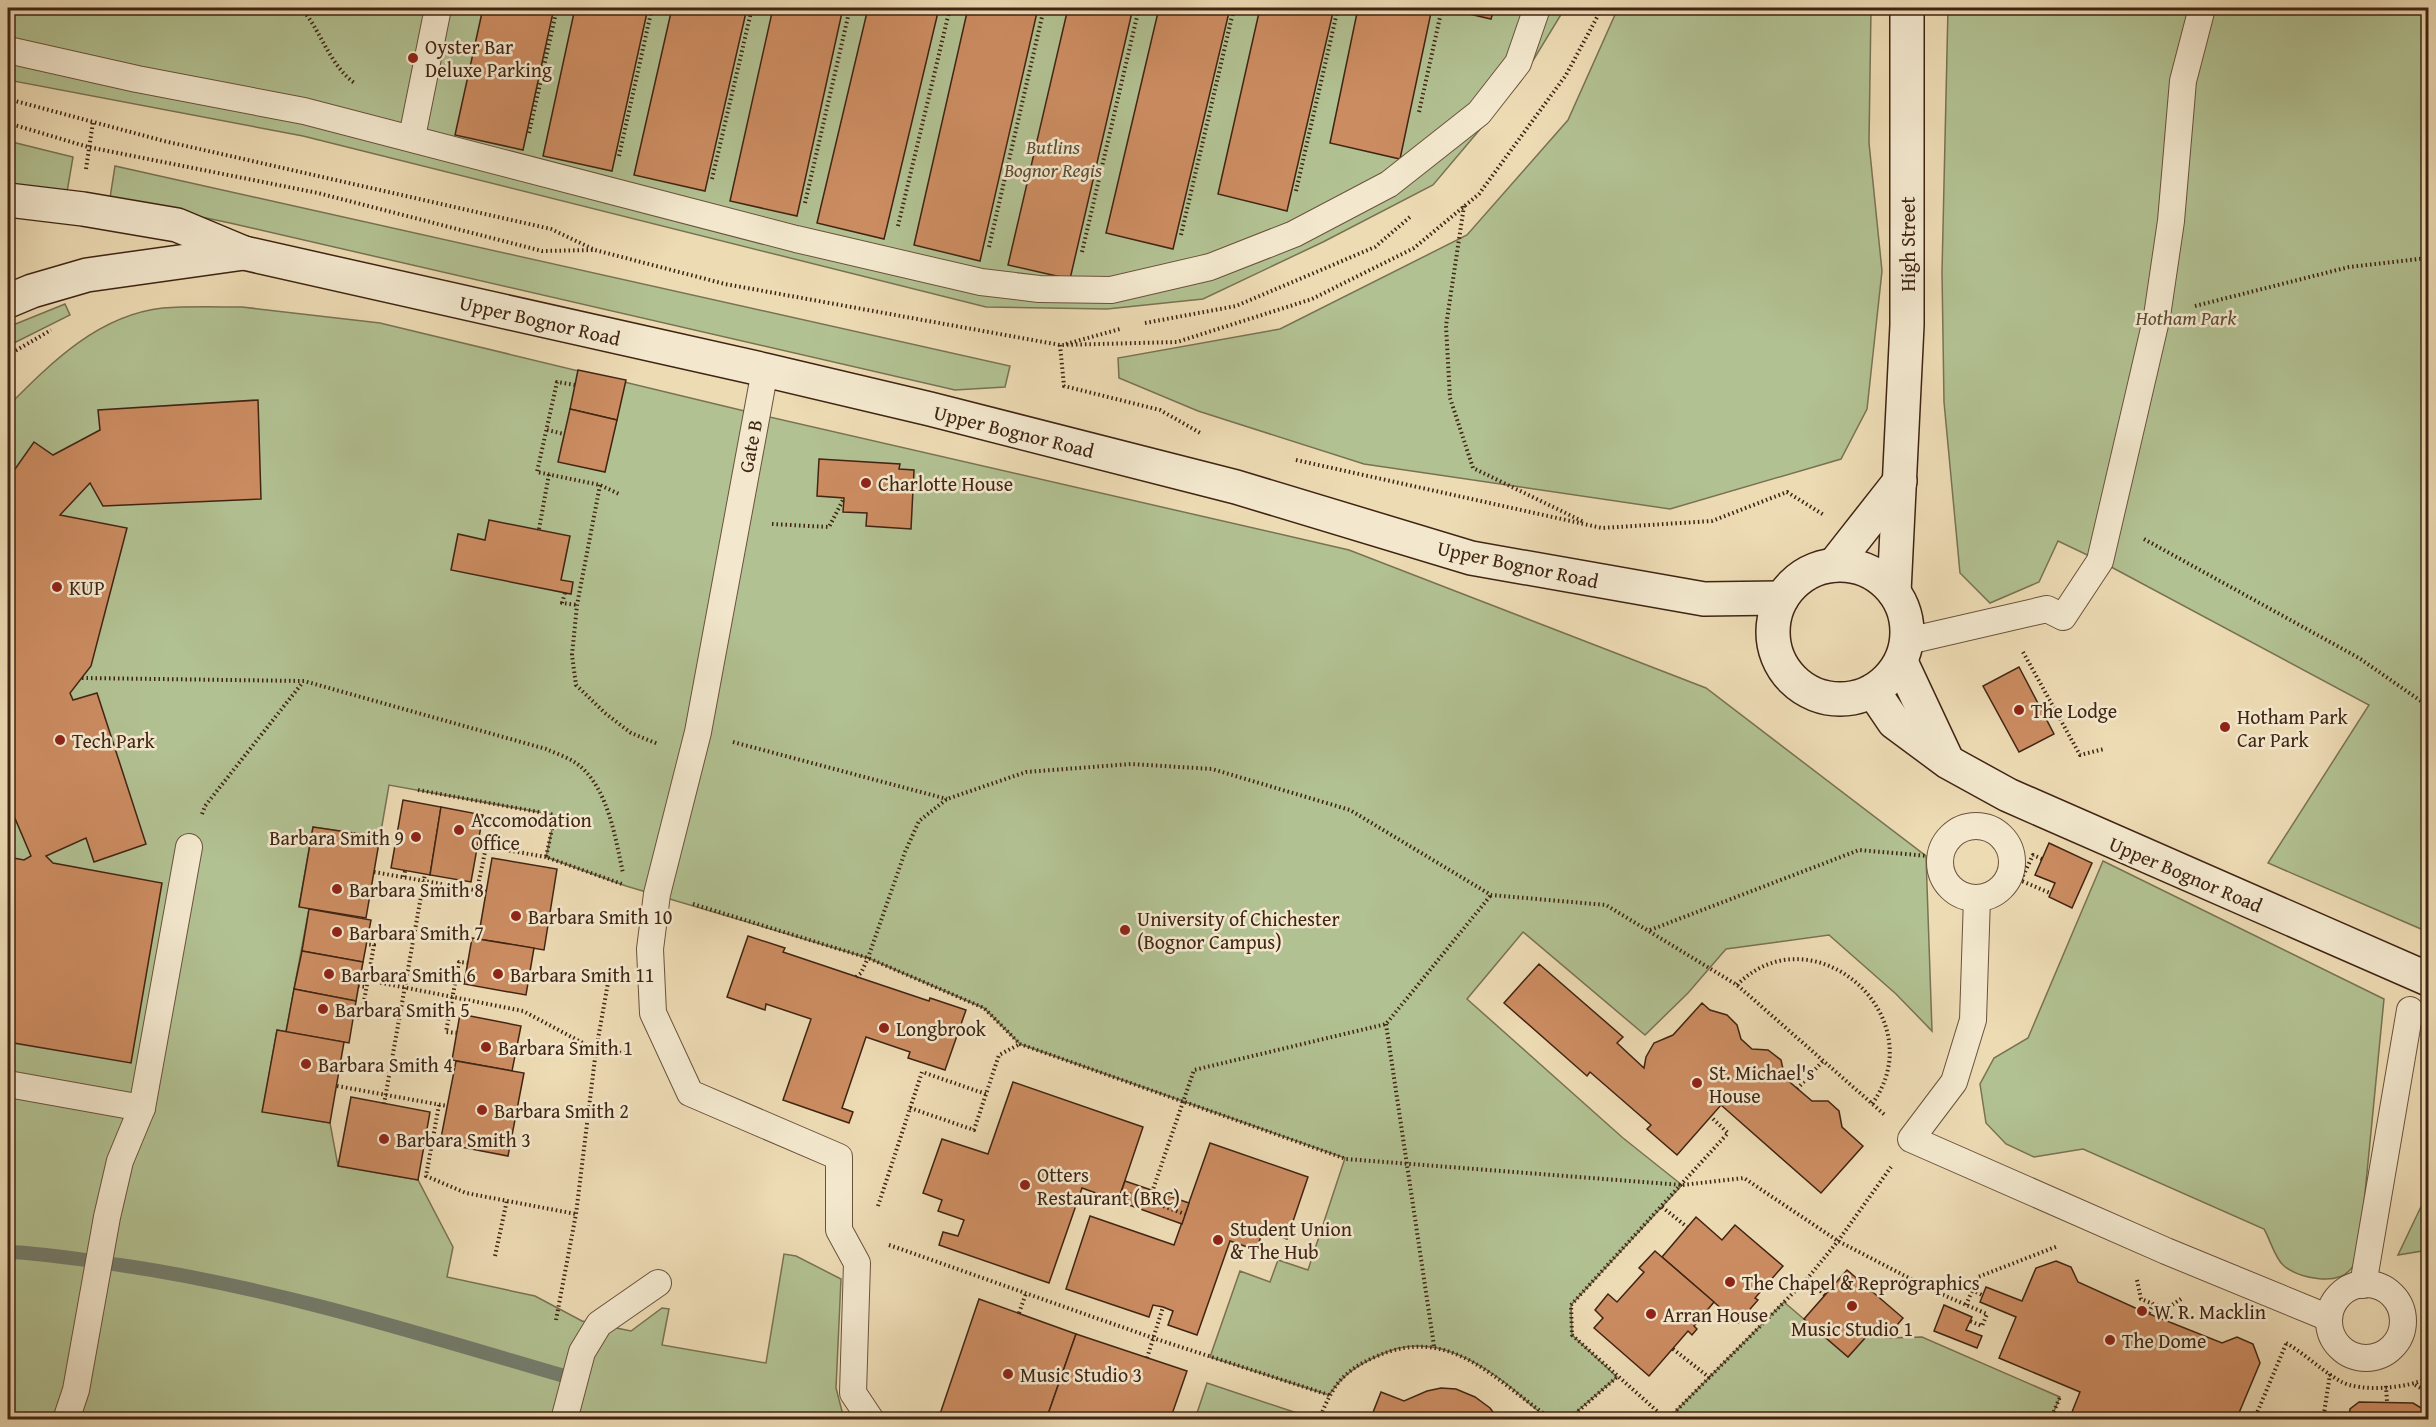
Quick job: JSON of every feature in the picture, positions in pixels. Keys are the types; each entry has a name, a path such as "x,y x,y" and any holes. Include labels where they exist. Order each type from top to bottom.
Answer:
{"main road":[{"name":"High Street","path":"1894,592 1907,326 1907,8"},
{"name":"Upper Bognor Road","path":"8,200 83,209 177,225 244,253 765,370 1236,487 1471,558 1704,599 1782,598"},
{"name":"Upper Bognor Road","path":"8,301 32,291 87,275 244,253"},
{"path":"1834,565 1900,481"},
{"path":"1834,565 1864,569 1884,580 1894,592 1907,620 1904,652 1894,673 1873,691 1857,697 1840,699 1810,692 1797,683 1783,667 1773,639 1775,617 1782,598 1798,579 1818,568 1834,565"},
{"path":"1704,599 1773,639"},
{"path":"1904,652 1948,762"},
{"name":"Upper Bognor Road","path":"1873,691 1894,722 1948,762 2008,795 2428,979"}],"lane":[{"path":"412,137 438,8"},
{"path":"8,50 137,79 304,111 412,137 465,154 796,239 981,282 1038,289 1111,290 1210,267 1286,237 1389,184 1479,113 1518,63 1537,8"},
{"path":"1904,652 2005,619 2047,609 2063,617 2100,561 2157,316 2170,221 2183,81 2202,8"},
{"name":"Gate B","path":"765,370 698,732 657,894 650,948 653,1013 690,1093 839,1157 839,1230 857,1263 854,1393 871,1419"},
{"path":"1992,829 2008,795"},
{"path":"1975,825 1992,829 2003,837 2011,850 2016,878 1986,897 1967,897 1950,887 1942,875 1940,857 1947,841 1959,830 1975,825"},
{"path":"66,1419 76,1390 89,1309 120,1161 142,1108 189,848"},
{"path":"1977,898 1973,1020 1954,1082 1911,1139 2166,1251 2329,1318"},
{"path":"2363,1285 2410,1010"},
{"path":"8,1084 142,1108"},
{"path":"564,1419 582,1352 599,1324 658,1283"},
{"path":"2363,1285 2383,1288 2396,1300 2401,1309 2403,1321 2401,1333 2391,1348 2375,1357 2362,1359 2339,1348 2329,1329 2329,1318 2331,1308 2344,1292 2363,1285"}],"path":[{"path":"142,8 170,11 201,8"},
{"path":"301,8 311,18 345,77 374,96 418,104"},
{"path":"521,168 557,8"},
{"path":"612,192 652,8"},
{"path":"703,215 752,8"},
{"path":"796,239 850,8"},
{"path":"890,261 950,8"},
{"path":"981,282 1044,8"},
{"path":"1074,290 1139,8"},
{"path":"1172,276 1234,8"},
{"path":"1286,237 1338,8"},
{"path":"1407,169 1442,8"},
{"path":"8,99 164,141 550,229 595,250 725,284 1060,345 1064,386 1160,410 1207,436"},
{"path":"88,147 93,122"},
{"path":"8,123 88,147 318,193 542,251 595,250"},
{"path":"1464,206 1446,326 1450,398 1473,468 1590,525"},
{"path":"2157,316 2349,267 2428,258"},
{"path":"8,355 60,326"},
{"path":"575,385 557,382 537,472 600,485 619,494"},
{"path":"547,430 564,434"},
{"path":"1286,458 1602,528 1712,521 1786,492 1857,535"},
{"path":"539,529 549,474"},
{"path":"600,485 577,605 572,655 576,685 605,713 631,734 654,744 676,745 698,732 947,799"},
{"path":"735,523 829,527 844,498"},
{"path":"2109,520 2359,658 2428,706"},
{"path":"565,593 562,603 577,605"},
{"path":"2005,619 2080,755 2104,749"},
{"path":"82,678 304,681 546,749 576,763 597,787 614,831 626,886 546,857 478,845"},
{"path":"189,848 205,806 304,681"},
{"path":"856,977 861,973 868,958 905,852 919,821 947,799 1026,772 1131,764 1212,770 1350,810 1491,895 1606,905 1737,985 1911,1139 1838,1241 1807,1279 1667,1419 1572,1335 1571,1305 1728,1133 1711,1117"},
{"path":"418,790 555,814 546,857"},
{"path":"477,890 486,847"},
{"path":"1649,930 1858,850 1940,857"},
{"path":"2042,859 2033,855 2016,878 2050,893"},
{"path":"404,878 405,870"},
{"path":"374,872 486,892"},
{"path":"384,1104 425,874"},
{"path":"1149,1201 1194,1070 1386,1024 1491,895"},
{"path":"689,903 868,958 984,1008 1020,1044 1346,1159 1682,1185 1744,1178 1838,1241 1932,1290 1987,1314 1982,1326 1970,1321"},
{"path":"353,1017 361,1018 374,945 366,944"},
{"path":"1737,985 1752,972 1768,964 1795,960 1832,967 1850,976 1864,989 1882,1016 1890,1050 1888,1074 1872,1104"},
{"path":"457,1034 447,1032 459,962 468,963"},
{"path":"367,980 523,1011 596,1050 674,1059"},
{"path":"358,986 366,987"},
{"path":"1386,1024 1434,1346"},
{"path":"910,1108 974,1130 999,1055 1020,1044"},
{"path":"555,1325 576,1214 596,1050"},
{"path":"1797,1089 1823,1061"},
{"path":"876,1215 922,1072 986,1094"},
{"path":"337,1086 447,1106"},
{"path":"439,1105 426,1176 466,1192 576,1214"},
{"path":"1121,1191 1185,1214"},
{"path":"495,1256 507,1200"},
{"path":"1662,1207 1687,1227"},
{"path":"880,1242 1154,1338 1329,1395"},
{"path":"1966,1305 1978,1277 2058,1246"},
{"path":"1807,1279 1825,1294"},
{"path":"2138,1280 2141,1299 2166,1310 2181,1299"},
{"path":"1972,1290 1982,1295"},
{"path":"1019,1313 1026,1293"},
{"path":"2149,1313 2153,1304"},
{"path":"1147,1358 1163,1307"},
{"path":"2254,1419 2286,1344 2343,1383 2359,1386 2414,1385 2428,1378"},
{"path":"1319,1419 1329,1395 1339,1380 1370,1359 1388,1351 1434,1346 1455,1353 1496,1376 1553,1419"},
{"path":"1673,1349 1710,1378"},
{"path":"2323,1419 2330,1374"},
{"path":"1568,1419 1617,1377"},
{"path":"2414,1385 2428,1392"},
{"path":"2386,1386 2387,1402"},
{"path":"2054,1419 2052,1416 2060,1397"}],"green space":[{"name":"Butlins Bognor Regis","path":"8,8 1565,8 1520,82 1433,185 1323,242 1203,299 1107,309 986,307 303,136 8,80"},
{"path":"1618,8 1871,8 1869,143 1882,271 1867,409 1841,459 1670,509 1364,464 1198,411 1119,378 1118,358 1280,329 1467,235 1568,120"},
{"name":"Hotham Park","path":"1948,8 2428,8 2428,932 2268,863 2369,705 2100,561 2058,541 2039,582 1990,603 1960,573 1944,402 1942,272"},
{"path":"8,141 73,157 67,192 8,187"},
{"path":"115,166 1010,366 1005,387 955,390 230,223 110,198"},
{"path":"65,304 70,315 8,346 8,327"},
{"path":"242,307 380,323 757,414 1349,550 1706,688 1926,856 1932,1031 1896,994 1829,935 1726,949 1688,993 1645,1035 1523,932 1467,999 1623,1138 1682,1185 1571,1305 1572,1335 1617,1377 1568,1419 1556,1419 1538,1411 1499,1378 1468,1359 1452,1352 1418,1346 1400,1348 1366,1362 1346,1375 1329,1395 1210,1357 1240,1271 1270,1282 1278,1260 1308,1270 1345,1158 1020,1044 984,1008 868,958 626,886 546,857 555,815 389,785 380,837 313,827 299,906 309,909 286,1032 277,1030 263,1111 330,1123 338,1166 418,1180 453,1247 447,1277 535,1296 582,1321 631,1331 662,1308 669,1309 662,1345 766,1363 784,1254 796,1256 841,1279 836,1388 844,1419 8,1420 8,406 59,358 77,344 117,320 139,312 163,308"},
{"path":"2103,861 2384,999 2360,1244 2354,1264 2344,1275 2327,1279 2299,1274 2281,1263 2264,1229 2083,1149 2034,1157 2006,1144 1986,1123 1980,1084 1994,1058 2028,1038"},
{"path":"2428,1192 2428,1250 2398,1255"},
{"path":"1784,1302 1848,1357 1874,1328 1886,1338 1922,1337 2060,1397 2052,1416 2054,1419 1667,1420"},
{"path":"1207,1383 1297,1413 1294,1419 1195,1419"}],"building":[{"path":"483,8 554,8 523,150 455,135"},
{"path":"575,8 648,8 612,171 543,156"},
{"path":"672,8 747,8 705,191 634,175"},
{"path":"773,8 843,8 797,216 730,201"},
{"path":"868,8 939,8 884,239 817,223"},
{"path":"968,8 1038,8 980,261 914,245"},
{"path":"1068,8 1133,8 1070,279 1008,265"},
{"path":"1159,8 1230,8 1173,249 1106,233"},
{"path":"1260,8 1334,8 1287,211 1218,194"},
{"path":"1358,8 1432,8 1400,159 1330,143"},
{"path":"1452,8 1494,8 1491,19 1452,10"},
{"path":"578,370 626,380 617,420 570,409"},
{"name":"Tech Park","path":"258,400 261,499 103,506 90,483 60,515 127,528 91,666 70,693 73,700 97,693 146,844 94,862 86,838 46,856 53,863 162,883 131,1063 8,1042 8,857 24,860 31,856 8,802 8,479 34,442 53,455 100,430 98,410"},
{"path":"570,409 617,420 605,472 558,462"},
{"name":"Charlotte House","path":"819,459 900,464 899,469 914,470 911,529 866,526 867,513 843,512 844,498 817,496"},
{"path":"489,520 570,536 561,580 573,582 571,594 451,570 458,534 485,540"},
{"name":"The Lodge","path":"2019,667 2054,734 2019,752 1983,686"},
{"name":"Barbara Smith 9","path":"403,800 441,807 430,875 391,868"},
{"name":"Accomodation Office","path":"441,807 483,815 471,882 430,875"},
{"name":"Barbara Smith 8","path":"313,827 380,837 366,918 299,907"},
{"path":"2049,843 2092,863 2072,908 2049,897 2055,883 2035,875"},
{"name":"Barbara Smith 10","path":"492,858 557,869 544,950 478,939"},
{"name":"Barbara Smith 7","path":"309,909 371,920 363,962 302,951"},
{"name":"Longbrook","path":"748,936 785,948 783,952 929,1001 930,998 966,1010 945,1070 908,1058 910,1052 866,1037 842,1108 853,1112 849,1123 783,1100 811,1019 766,1004 765,1010 727,997"},
{"name":"Barbara Smith 11","path":"472,938 534,948 526,995 464,984"},
{"name":"Barbara Smith 6","path":"302,951 363,962 356,1001 294,989"},
{"name":"St. Michael's House","path":"1539,964 1623,1037 1617,1043 1644,1068 1646,1057 1654,1043 1673,1035 1702,1003 1710,1010 1727,1015 1737,1025 1741,1039 1752,1049 1768,1050 1781,1060 1785,1078 1812,1101 1828,1101 1839,1111 1842,1127 1863,1146 1821,1193 1721,1105 1677,1155 1647,1129 1651,1125 1590,1072 1587,1076 1504,1003"},
{"name":"Barbara Smith 5","path":"294,989 356,1001 349,1043 286,1032"},
{"name":"Barbara Smith 1","path":"460,1014 521,1026 512,1071 452,1060"},
{"name":"Barbara Smith 4","path":"277,1030 344,1042 330,1123 262,1112"},
{"name":"Barbara Smith 2","path":"456,1061 524,1073 508,1156 440,1143"},
{"name":"Otters Restaurant (BRC)","path":"1013,1082 1143,1127 1118,1201 1082,1188 1049,1283 939,1245 943,1232 958,1236 964,1220 938,1211 942,1200 923,1193 942,1139 988,1154"},
{"name":"Barbara Smith 3","path":"351,1097 430,1112 418,1180 338,1166"},
{"name":"Student Union & The Hub","path":"1210,1143 1308,1177 1287,1239 1263,1231 1256,1250 1230,1241 1197,1335 1168,1325 1173,1311 1163,1307 1153,1305 1149,1317 1066,1289 1090,1216 1174,1245"},
{"path":"1125,1181 1189,1203 1182,1224 1118,1201"},
{"name":"The Chapel & Reprographics","path":"1696,1217 1722,1240 1735,1225 1783,1266 1755,1298 1758,1300 1738,1323 1662,1257"},
{"name":"Arran House","path":"1655,1251 1714,1302 1694,1326 1697,1329 1692,1335 1688,1331 1649,1376 1594,1328 1603,1318 1595,1310 1608,1294 1617,1302 1644,1272 1639,1268"},
{"name":"The Dome","path":"2056,1261 2071,1267 2078,1282 2142,1311 2222,1343 2237,1337 2253,1344 2260,1363 2236,1420 2071,1420 2070,1417 2080,1392 1999,1358 2016,1317 1980,1302 1986,1287 2022,1301 2036,1268"},
{"name":"Music Studio 1","path":"1847,1270 1903,1318 1886,1338 1874,1328 1848,1357 1804,1319"},
{"name":"Music Studio 3","path":"979,1299 1076,1334 1046,1420 955,1420 940,1414"},
{"path":"1944,1305 1972,1317 1966,1330 1982,1336 1977,1348 1934,1331"},
{"path":"1076,1334 1187,1371 1170,1420 1046,1420"},
{"path":"1441,1388 1456,1389 1475,1397 1490,1408 1499,1420 1370,1420 1381,1392 1404,1401 1427,1391"},
{"path":"2359,1402 2413,1403 2423,1409 2425,1420 2349,1420 2350,1409"}],"waterway":[{"path":"8,1252 50,1255 177,1274 289,1298 564,1376"}],"place":[{"name":"Oyster Bar Deluxe Parking","path":"413,58"},
{"name":"Charlotte House","path":"866,483"},
{"name":"KUP","path":"57,587"},
{"name":"The Lodge","path":"2019,710"},
{"name":"Hotham Park Car Park","path":"2225,727"},
{"name":"Tech Park","path":"60,740"},
{"name":"Accomodation Office","path":"459,830"},
{"name":"Barbara Smith 9","path":"416,837"},
{"name":"Barbara Smith 8","path":"337,889"},
{"name":"Barbara Smith 10","path":"516,916"},
{"name":"University of Chichester (Bognor Campus)","path":"1125,930"},
{"name":"Barbara Smith 7","path":"337,932"},
{"name":"Barbara Smith 6","path":"329,974"},
{"name":"Barbara Smith 11","path":"498,974"},
{"name":"Barbara Smith 5","path":"323,1009"},
{"name":"Longbrook","path":"884,1028"},
{"name":"Barbara Smith 1","path":"486,1047"},
{"name":"Barbara Smith 4","path":"306,1064"},
{"name":"St. Michael's House","path":"1697,1083"},
{"name":"Barbara Smith 2","path":"482,1110"},
{"name":"Barbara Smith 3","path":"384,1139"},
{"name":"Otters Restaurant (BRC)","path":"1025,1185"},
{"name":"Student Union & The Hub","path":"1218,1240"},
{"name":"The Chapel & Reprographics","path":"1730,1282"},
{"name":"Music Studio 1","path":"1852,1306"},
{"name":"W. R. Macklin","path":"2142,1311"},
{"name":"Arran House","path":"1651,1314"},
{"name":"The Dome","path":"2110,1340"},
{"name":"Music Studio 3","path":"1008,1374"}]}
